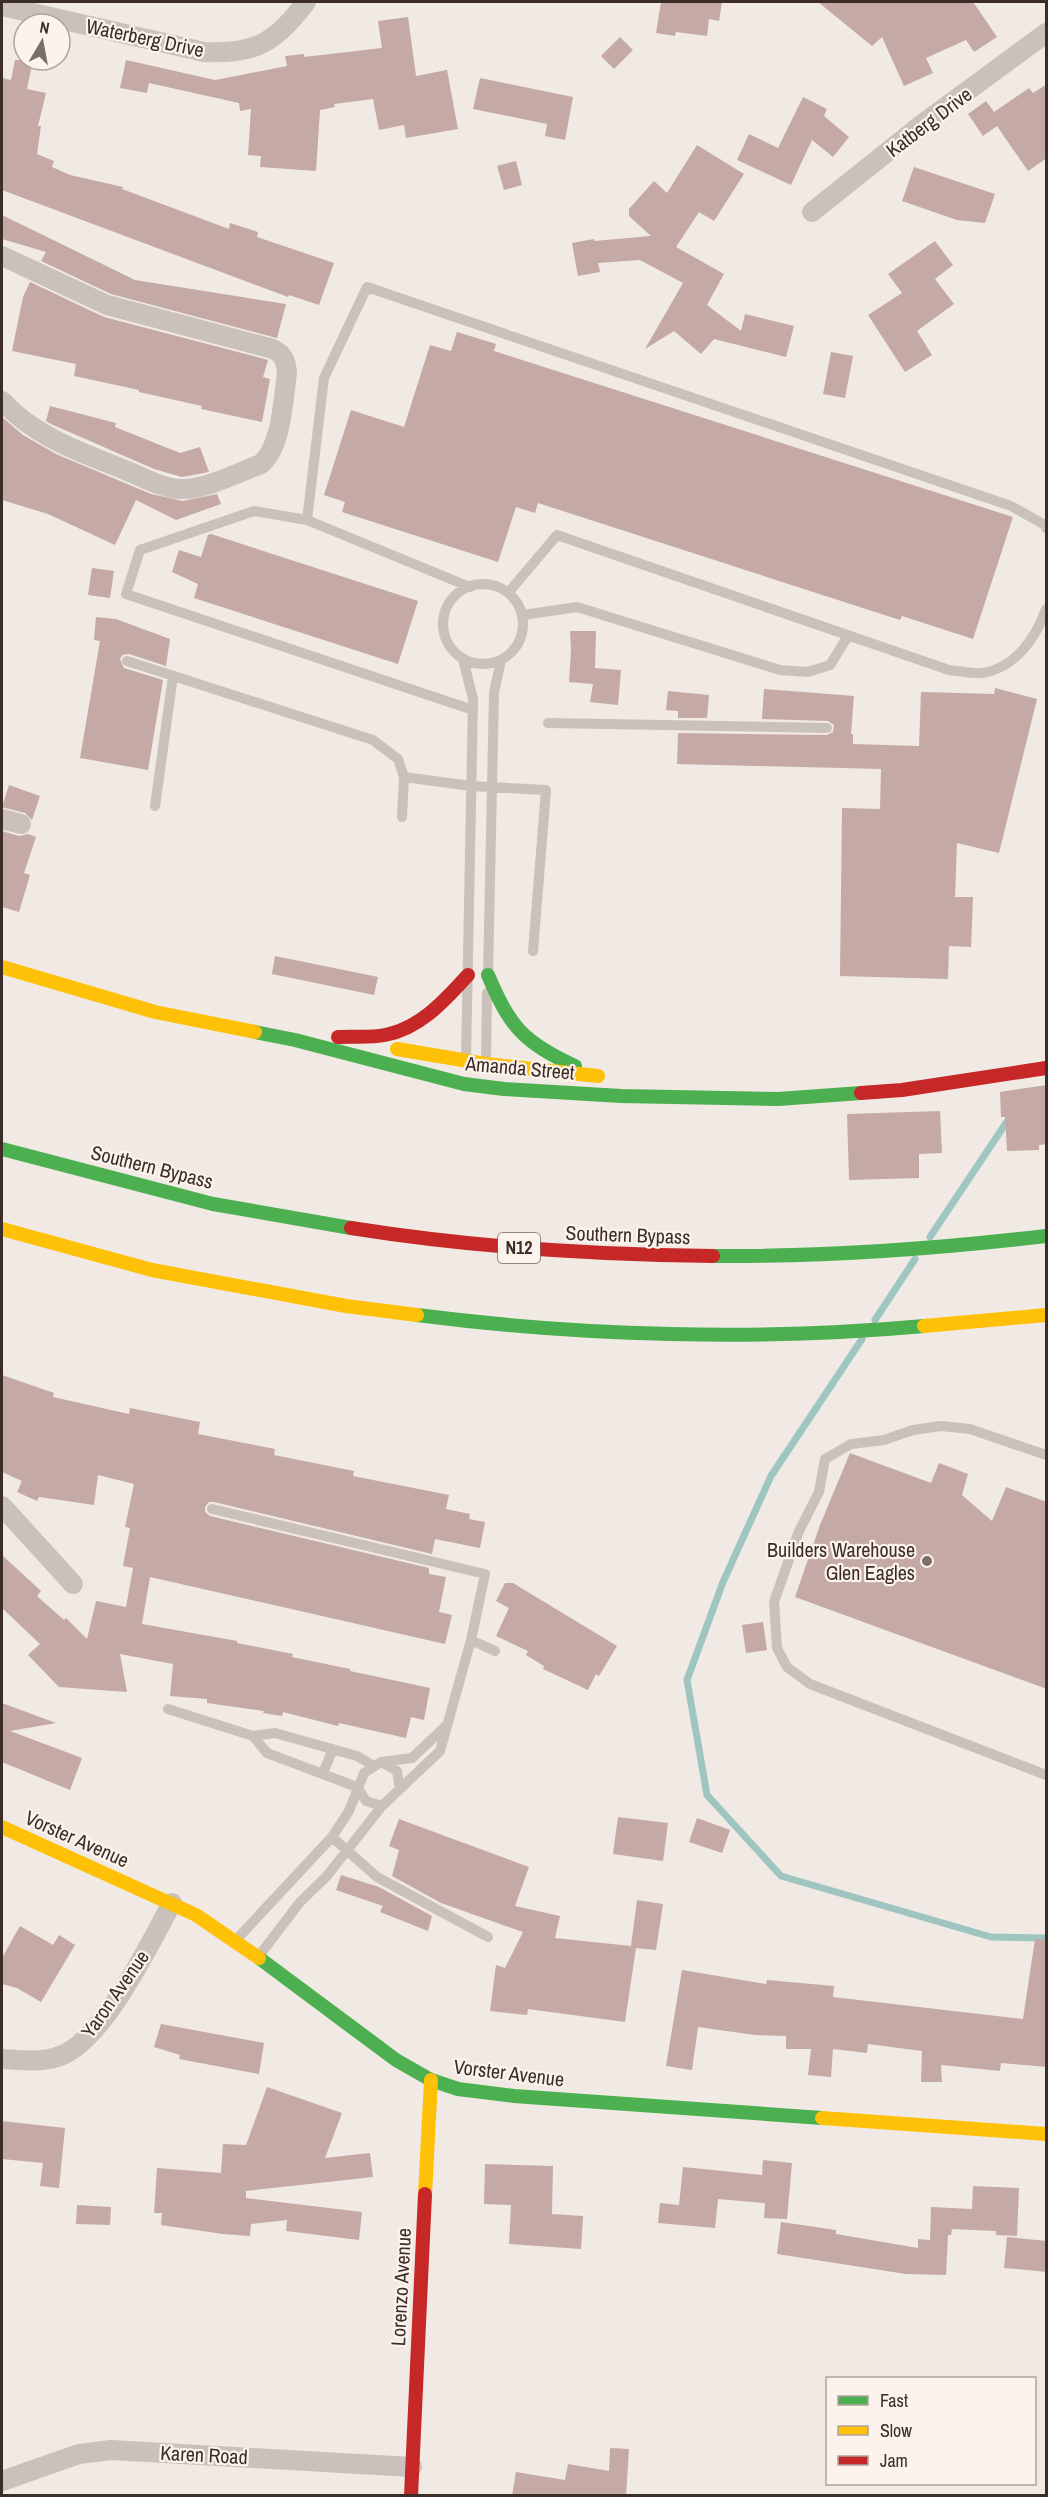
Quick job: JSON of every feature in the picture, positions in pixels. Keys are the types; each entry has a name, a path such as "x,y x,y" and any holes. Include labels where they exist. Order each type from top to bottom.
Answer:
{"main road":[{"name":"Amanda Street","path":"2,955 139,997 218,1015 466,1061 616,1077"},
{"name":"Amanda Street","path":"2,967 155,1012 296,1040 464,1084 484,1086 621,1096 778,1098 902,1090 1047,1068"},
{"path":"338,1037 385,1035 416,1024 436,1009 468,975"},
{"path":"488,975 503,1012 513,1027 528,1042 548,1054 597,1076"},
{"name":"Southern Bypass","path":"2,1149 158,1191 283,1218 447,1241 555,1251 718,1258 858,1254 993,1244 1047,1236"},
{"path":"2,1229 152,1270 346,1306 441,1318 567,1329 722,1334 891,1329 1047,1315"},
{"name":"Vorster Avenue","path":"2,1827 172,1903 236,1941 371,2043 431,2080 480,2093 525,2097 1047,2134"},
{"name":"Lorenzo Avenue","path":"411,2496 431,2080"}],"street":[{"name":"Waterberg Drive","path":"2,6 204,52 224,53 242,52 269,40 281,31 306,2"},
{"name":"Katberg Drive","path":"812,212 921,125 1047,33"},
{"path":"2,256 107,305 273,349 281,353 286,361 287,373 272,453 261,464 194,488 181,489 150,480 58,443 35,429 2,401"},
{"path":"2,819 21,824"},
{"path":"2,1506 73,1584"},
{"name":"Yaron Avenue","path":"2,2059 49,2060 78,2046 101,2020 134,1973 172,1903"},
{"name":"Karen Road","path":"2,2481 80,2454 111,2450 412,2467"}],"lane":[{"path":"307,520 324,378 368,287 1011,506 1047,528"},
{"path":"470,587 307,520 254,511 140,550 126,594 473,710"},
{"path":"508,592 557,535 949,670 982,673 1009,664 1039,630 1047,609"},
{"path":"482,584 496,586 508,592 517,602 523,615 520,642 512,653 501,661 475,664 463,659 446,640 444,621 449,603 458,593 470,587 482,584"},
{"path":"523,615 577,608 780,670 808,672 830,665 848,636"},
{"path":"463,659 473,699 464,1084"},
{"path":"127,661 373,740 398,759 404,777 402,817"},
{"path":"484,1086 494,692 501,661"},
{"path":"155,806 173,676"},
{"path":"548,723 827,728"},
{"path":"404,777 471,786 546,790 533,951"},
{"path":"1047,1455 970,1428 941,1426 913,1430 884,1440 851,1444 825,1459 819,1492 799,1531 774,1602 777,1647 787,1667 810,1684 1047,1775"},
{"path":"212,1509 485,1575 471,1640 440,1751 382,1806 326,1877 300,1902 258,1958"},
{"path":"471,1640 495,1651"},
{"path":"168,1709 253,1736 275,1733 357,1756 397,1770 400,1790"},
{"path":"236,1941 332,1837 349,1811 364,1773 377,1764 412,1758 446,1725"},
{"path":"253,1736 267,1753 357,1786 366,1801 382,1806"},
{"path":"323,1773 333,1749"},
{"path":"332,1837 377,1877 488,1937"}],"building":[{"path":"661,2 722,2 719,21 709,19 707,36 676,32 675,36 656,33"},
{"path":"818,2 973,2 997,37 974,52 966,40 926,58 933,73 904,86 882,37 872,46"},
{"path":"408,17 416,76 447,70 458,129 406,138 404,125 379,130 373,99 334,104 335,107 320,110 316,171 260,167 261,156 248,155 251,109 240,111 239,103 149,83 147,93 120,88 126,60 215,80 287,66 285,56 304,54 304,57 382,48 378,21"},
{"path":"620,37 633,50 614,69 601,56"},
{"path":"13,72 31,72 27,89 46,93 38,126 41,126 37,154 54,161 52,167 70,175 123,187 122,189 229,229 230,223 258,232 257,237 334,263 319,305 289,295 288,297 2,190 2,78 11,80"},
{"path":"480,78 573,97 565,140 545,136 547,124 473,109"},
{"path":"1047,84 1047,158 1028,171 997,126 983,136 968,114 986,101 994,112 1029,88 1033,93"},
{"path":"803,97 827,109 824,116 849,137 833,157 812,140 791,185 737,160 749,134 778,148"},
{"path":"697,145 744,174 714,221 699,212 676,247 724,274 707,305 741,331 745,314 794,326 786,357 714,339 701,354 674,331 645,349 683,283 640,260 598,263 600,272 578,276 572,243 594,239 594,241 651,236 629,216 629,209 654,181 667,193"},
{"path":"516,161 522,185 504,190 497,166"},
{"path":"914,167 995,194 985,223 957,220 902,201"},
{"path":"2,215 135,280 286,304 277,338 111,294 41,261 46,252 2,239"},
{"path":"935,241 953,265 935,279 954,304 917,331 932,355 905,372 868,315 902,293 888,274"},
{"path":"30,282 104,317 268,360 263,377 270,379 262,422 201,409 202,406 74,376 76,364 12,351 23,297"},
{"path":"457,332 496,344 494,351 1013,517 973,639 902,616 900,620 538,503 535,513 516,507 498,562 342,512 345,502 324,495 351,410 404,427 430,345 451,351"},
{"path":"831,352 853,356 845,398 823,394"},
{"path":"50,406 116,423 115,427 180,453 200,447 209,472 182,477 154,469 46,421"},
{"path":"2,417 23,435 56,454 151,494 183,501 217,494 221,504 176,520 136,500 115,545 48,514 2,500"},
{"path":"211,534 418,601 398,664 194,598 198,584 172,572 179,550 201,557 208,535"},
{"path":"92,568 114,571 110,598 88,595"},
{"path":"96,617 116,619 170,639 166,666 129,654 122,655 120,659 124,668 163,680 148,770 80,758 100,641 94,640"},
{"path":"570,631 596,631 595,668 621,670 618,705 590,702 593,684 569,682"},
{"path":"995,688 1037,699 999,853 957,843 955,897 973,897 971,947 949,946 948,979 840,976 842,808 880,809 881,769 677,764 678,733 827,735 833,732 834,725 828,721 762,719 764,689 854,696 851,734 853,734 853,744 919,746 921,692 994,694"},
{"path":"668,691 709,695 707,718 678,718 678,711 666,710"},
{"path":"9,785 40,796 32,820 25,813 2,807"},
{"path":"2,831 19,836 28,834 36,837 24,873 30,875 19,912 2,907"},
{"path":"275,956 378,977 374,995 272,974"},
{"path":"1047,1085 1047,1144 1039,1145 1039,1150 1007,1151 1005,1117 1001,1117 1000,1092"},
{"path":"940,1111 942,1153 919,1154 919,1178 849,1180 847,1114"},
{"path":"2,1375 54,1393 53,1397 129,1414 130,1408 200,1422 198,1434 275,1449 274,1455 354,1471 353,1476 449,1495 446,1509 470,1514 469,1519 485,1522 480,1548 435,1539 432,1554 214,1502 209,1502 205,1507 205,1512 210,1516 429,1568 429,1574 446,1577 439,1612 452,1615 445,1644 150,1577 142,1624 237,1641 237,1643 293,1654 292,1657 430,1688 424,1720 411,1717 406,1738 339,1723 338,1726 283,1712 282,1716 263,1713 264,1711 207,1703 207,1699 170,1696 173,1664 120,1654 127,1692 59,1687 28,1655 40,1644 2,1608 2,1555 41,1591 37,1596 64,1620 66,1618 87,1639 96,1601 126,1607 133,1568 123,1566 130,1528 125,1527 134,1484 98,1475 94,1505 39,1497 37,1501 17,1492 22,1481 2,1472"},
{"name":"Builders Warehouse Glen Eagles","path":"850,1453 931,1483 939,1463 968,1474 962,1495 992,1521 1006,1487 1047,1502 1047,1689 795,1597 820,1525"},
{"path":"505,1583 513,1583 617,1646 599,1676 596,1674 588,1690 543,1669 544,1666 526,1655 528,1651 496,1636 509,1608 496,1601"},
{"path":"763,1622 767,1650 746,1653 742,1625"},
{"path":"2,1703 56,1723 10,1731 82,1758 70,1790 2,1762"},
{"path":"618,1817 668,1823 663,1861 613,1854"},
{"path":"697,1818 730,1830 722,1853 689,1842"},
{"path":"399,1819 529,1867 515,1906 560,1916 555,1938 631,1946 637,1900 663,1904 656,1950 636,1948 625,2022 528,2009 527,2015 490,2011 496,1965 505,1968 523,1932 441,1903 392,1876 399,1850 389,1846"},
{"path":"341,1875 379,1887 432,1916 428,1931 380,1912 383,1906 336,1890"},
{"path":"20,1926 53,1945 59,1935 75,1945 41,2002 17,1988 2,1984 2,1958"},
{"path":"1035,1939 1047,1940 1047,2067 1001,2063 1000,2071 941,2065 942,2082 921,2082 922,2051 868,2044 867,2053 833,2049 831,2077 808,2075 811,2049 786,2049 786,2036 755,2035 698,2027 692,2070 666,2066 682,1970 766,1984 767,1980 834,1986 833,1997 1023,2019"},
{"path":"161,2024 264,2043 259,2074 179,2059 180,2055 154,2047"},
{"path":"267,2087 342,2113 325,2158 370,2153 373,2177 246,2191 246,2198 362,2212 359,2240 286,2231 287,2220 251,2224 250,2236 161,2225 162,2213 154,2213 157,2168 221,2173 223,2144 246,2145"},
{"path":"2,2121 65,2128 59,2188 40,2186 43,2163 2,2159"},
{"path":"763,2160 792,2163 787,2219 764,2218 765,2203 718,2199 715,2228 658,2223 660,2203 679,2205 683,2167 762,2175"},
{"path":"485,2164 553,2166 552,2214 583,2216 581,2249 509,2244 511,2205 484,2204"},
{"path":"973,2186 1019,2188 1017,2236 996,2235 996,2231 952,2229 951,2235 948,2235 946,2275 906,2274 777,2254 781,2222 836,2230 836,2234 918,2248 918,2239 930,2240 931,2207 972,2209"},
{"path":"77,2205 111,2207 110,2225 76,2224"},
{"path":"1007,2237 1047,2241 1047,2272 1004,2268"},
{"path":"610,2448 629,2449 626,2496 512,2496 516,2472 565,2480 568,2464 609,2471"}],"waterway":[{"path":"930,1237 1010,1117"},
{"path":"875,1320 915,1259"},
{"path":"862,1339 771,1476 723,1582 687,1680 707,1795 781,1876 991,1937 1046,1938"}],"traffic: fast":[{"path":"488,975 504,1008 520,1031 543,1049 575,1066"},
{"path":"255,1032 295,1040 464,1084 504,1089 621,1096 778,1099 861,1093"},
{"path":"2,1149 213,1204 351,1228"},
{"path":"713,1256 880,1251 1046,1236"},
{"path":"417,1315 542,1328 670,1334 799,1334 924,1326"},
{"path":"259,1958 396,2060 431,2080 458,2089 514,2096 822,2118"}],"traffic: slow":[{"path":"2,967 155,1012 255,1032"},
{"path":"397,1049 486,1064 598,1076"},
{"path":"2,1229 152,1270 346,1306 417,1315"},
{"path":"924,1326 1046,1315"},
{"path":"2,1827 196,1915 259,1958"},
{"path":"425,2194 431,2080"},
{"path":"822,2118 1046,2134"}],"traffic: jam":[{"path":"338,1037 379,1036 410,1026 431,1012 468,975"},
{"path":"861,1093 902,1090 1046,1068"},
{"path":"351,1228 532,1249 713,1256"},
{"path":"411,2496 425,2194"}],"place":[{"name":"Builders Warehouse Glen Eagles","path":"927,1561"}]}
